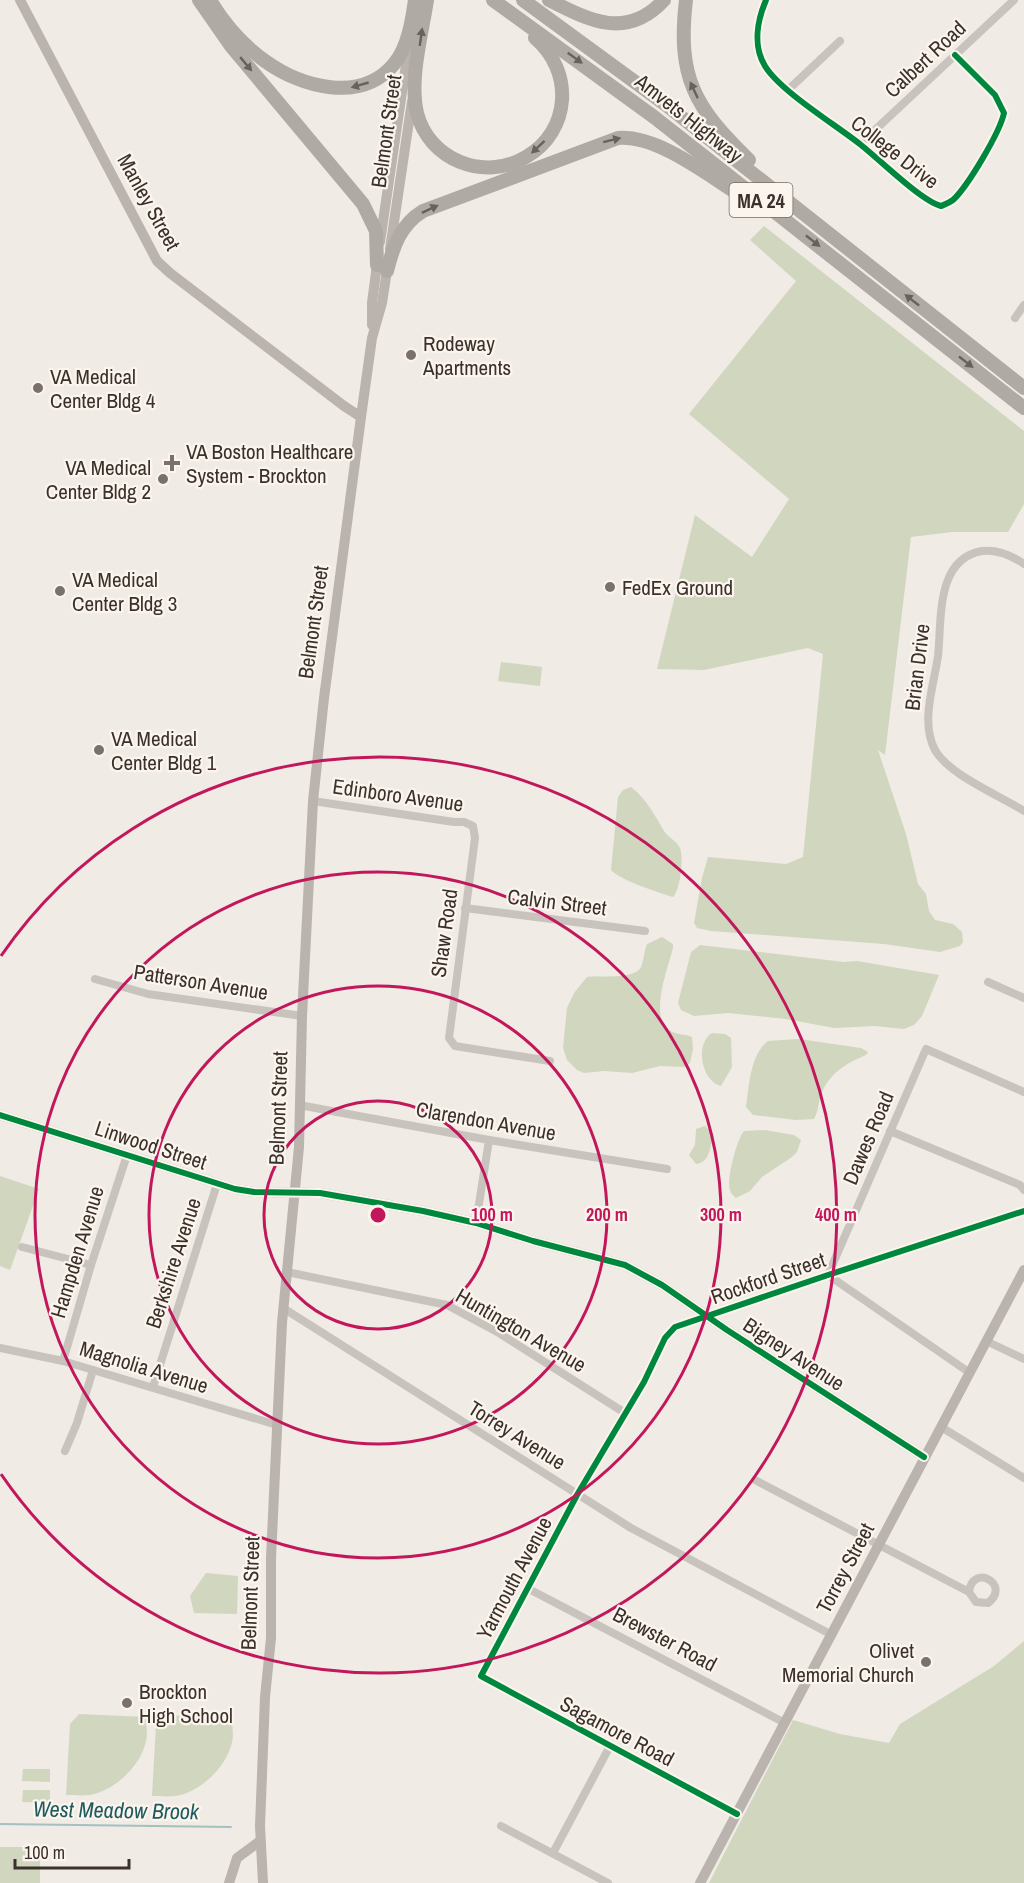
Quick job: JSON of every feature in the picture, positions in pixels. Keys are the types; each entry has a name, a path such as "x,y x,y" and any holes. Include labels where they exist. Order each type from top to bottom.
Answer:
{"highway":[{"path":"199,0 231,46 363,204 373,222 382,268"},
{"path":"210,0 230,28 265,61 299,79 336,88 367,84 393,65 404,45 415,4"},
{"name":"Belmont Street","path":"416,74 427,0"},
{"path":"416,74 415,102 422,126 433,144 448,157 467,165 490,167 514,163 525,158 540,146 552,132 559,115 563,93 561,74 555,60 543,45 492,0"},
{"name":"Amvets Highway","path":"492,0 608,82 1024,408"},
{"name":"Amvets Highway","path":"523,0 666,104 1024,388"},
{"path":"549,0 587,18 613,24 644,17 664,0"},
{"path":"686,0 683,31 684,58 687,75 699,100 721,133 802,211"},
{"path":"382,268 401,232 423,211 618,138 638,138 658,145 792,225"}],"main road":[{"name":"Manley Street","path":"20,0 157,261 261,343 361,417"},
{"name":"Belmont Street","path":"263,1883 260,1841 271,1638 271,1558 277,1425 283,1308 299,1147 302,1016 313,801 324,695 361,417 372,338 382,303 382,268 415,4"},
{"name":"Belmont Street","path":"382,268 416,74"},
{"name":"Linwood Street","path":"0,1115 217,1184 254,1192 295,1194 320,1192 476,1223"},
{"name":"Bigney Avenue","path":"476,1223 533,1241 625,1264 662,1285 924,1457"},
{"name":"Torrey Street","path":"700,1883 1024,1270"},
{"path":"229,1883 237,1858 260,1841"}],"street":[{"name":"College Drive","path":"766,0 758,24 760,53 771,74 788,90 930,201 940,206 954,199 974,171 1004,113 995,95 955,55"},
{"name":"Calbert Road","path":"860,144 1014,0"},
{"path":"788,90 840,41"},
{"path":"1015,318 1024,305"},
{"name":"Brian Drive","path":"1024,564 996,551 983,551 966,557 954,570 945,587 928,718 930,735 936,751 948,766 1024,812"},
{"name":"Edinboro Avenue","path":"313,801 464,822 475,828"},
{"name":"Shaw Road","path":"475,828 448,1030 451,1043 455,1046 550,1061"},
{"name":"Calvin Street","path":"465,908 645,932"},
{"name":"Patterson Avenue","path":"95,979 148,994 302,1016"},
{"path":"988,982 1024,998"},
{"name":"Dawes Road","path":"828,1275 926,1049 1024,1092"},
{"name":"Clarendon Avenue","path":"299,1105 667,1170"},
{"path":"891,1131 1020,1185 1024,1190"},
{"path":"476,1223 489,1140"},
{"name":"Hampden Avenue","path":"63,1361 127,1155"},
{"name":"Berkshire Avenue","path":"153,1387 217,1184"},
{"name":"Rockford Street","path":"577,1495 644,1382 668,1335 679,1325 1024,1211"},
{"path":"22,1247 91,1265"},
{"name":"Huntington Avenue","path":"287,1272 447,1305 499,1333 625,1413"},
{"path":"828,1275 970,1373"},
{"name":"Torrey Avenue","path":"283,1308 577,1495 664,1547 832,1635"},
{"path":"986,1341 1024,1359"},
{"name":"Magnolia Avenue","path":"0,1348 63,1361 277,1425"},
{"path":"65,1451 77,1423 93,1370"},
{"path":"941,1427 1024,1478"},
{"path":"755,1480 969,1592"},
{"name":"Yarmouth Avenue","path":"481,1676 577,1495"},
{"name":"Brewster Road","path":"527,1588 785,1723"},
{"name":"Sagamore Road","path":"481,1676 737,1814"},
{"path":"553,1853 610,1746"},
{"path":"501,1826 608,1883"}],"green space":[{"path":"764,226 1024,431 1024,504 1008,532 952,532 911,537 885,755 878,750 906,834 918,884 926,894 929,911 935,920 953,924 962,932 963,942 960,946 940,952 884,944 711,931 697,928 694,923 708,857 786,864 803,857 823,654 808,648 704,670 657,669 695,515 752,557 789,499 689,414 796,281 750,240"},
{"path":"501,662 542,667 540,686 498,681"},
{"path":"631,787 646,802 664,831 680,849 682,863 677,889 673,897 630,881 611,870 618,797 623,790"},
{"path":"662,937 673,944 673,948 664,979 660,1014 669,1030 692,1037 693,1049 690,1063 684,1067 660,1066 632,1073 604,1071 584,1073 577,1070 567,1060 563,1048 567,1008 574,993 587,977 625,975 637,971 641,967 647,944"},
{"path":"700,945 844,962 857,961 939,975 922,1016 914,1025 904,1029 875,1026 834,1028 786,1019 728,1013 694,1016 681,1010 678,1003 691,952"},
{"path":"712,1033 725,1034 731,1038 732,1067 721,1086 709,1078 703,1062 703,1045"},
{"path":"799,1039 861,1048 868,1052 840,1069 830,1079 821,1095 814,1119 796,1120 753,1115 746,1107 751,1071 757,1054 768,1041"},
{"path":"705,1126 713,1134 710,1148 705,1160 696,1164 689,1155 695,1145 696,1129"},
{"path":"765,1130 794,1135 801,1140 797,1152 762,1177 750,1191 736,1198 731,1193 729,1185 738,1142 744,1131"},
{"path":"0,1176 39,1189 10,1270 0,1266"},
{"path":"206,1573 238,1576 237,1614 194,1613 190,1596"},
{"path":"1024,1641 1024,1883 709,1883 793,1720 840,1734 889,1743 900,1724 994,1666"},
{"path":"79,1714 146,1717 147,1738 139,1759 117,1783 99,1793 66,1795 70,1724"},
{"path":"165,1715 232,1718 233,1739 225,1760 203,1784 185,1794 152,1796 156,1725"},
{"path":"23,1769 50,1769 50,1782 22,1781"},
{"path":"23,1790 50,1790 50,1803 22,1802"},
{"path":"0,1847 40,1847 40,1883 0,1883"}],"waterway":[{"name":"West Meadow Brook","path":"0,1824 231,1827"}],"cycle path":[{"path":"766,0 760,16 758,42 761,58 772,76 795,97 861,145 912,188 941,206 953,200 967,183 990,145 1004,113 995,95 955,55"},
{"path":"0,1115 235,1189 254,1192 320,1193 423,1211 476,1223 533,1241 625,1265 662,1285 727,1330 924,1457"},
{"path":"737,1814 481,1676 577,1495 644,1382 665,1338 675,1327 1024,1211"}],"place":[{"name":"Rodeway Apartments","path":"411,355"},
{"name":"VA Medical Center Bldg 4","path":"38,388"},
{"name":"VA Boston Healthcare System - Brockton","path":"172,463"},
{"name":"VA Medical Center Bldg 2","path":"163,479"},
{"name":"FedEx Ground","path":"610,587"},
{"name":"VA Medical Center Bldg 3","path":"60,591"},
{"name":"VA Medical Center Bldg 1","path":"99,750"},
{"name":"Olivet Memorial Church","path":"926,1662"},
{"name":"Brockton High School","path":"127,1703"}]}
